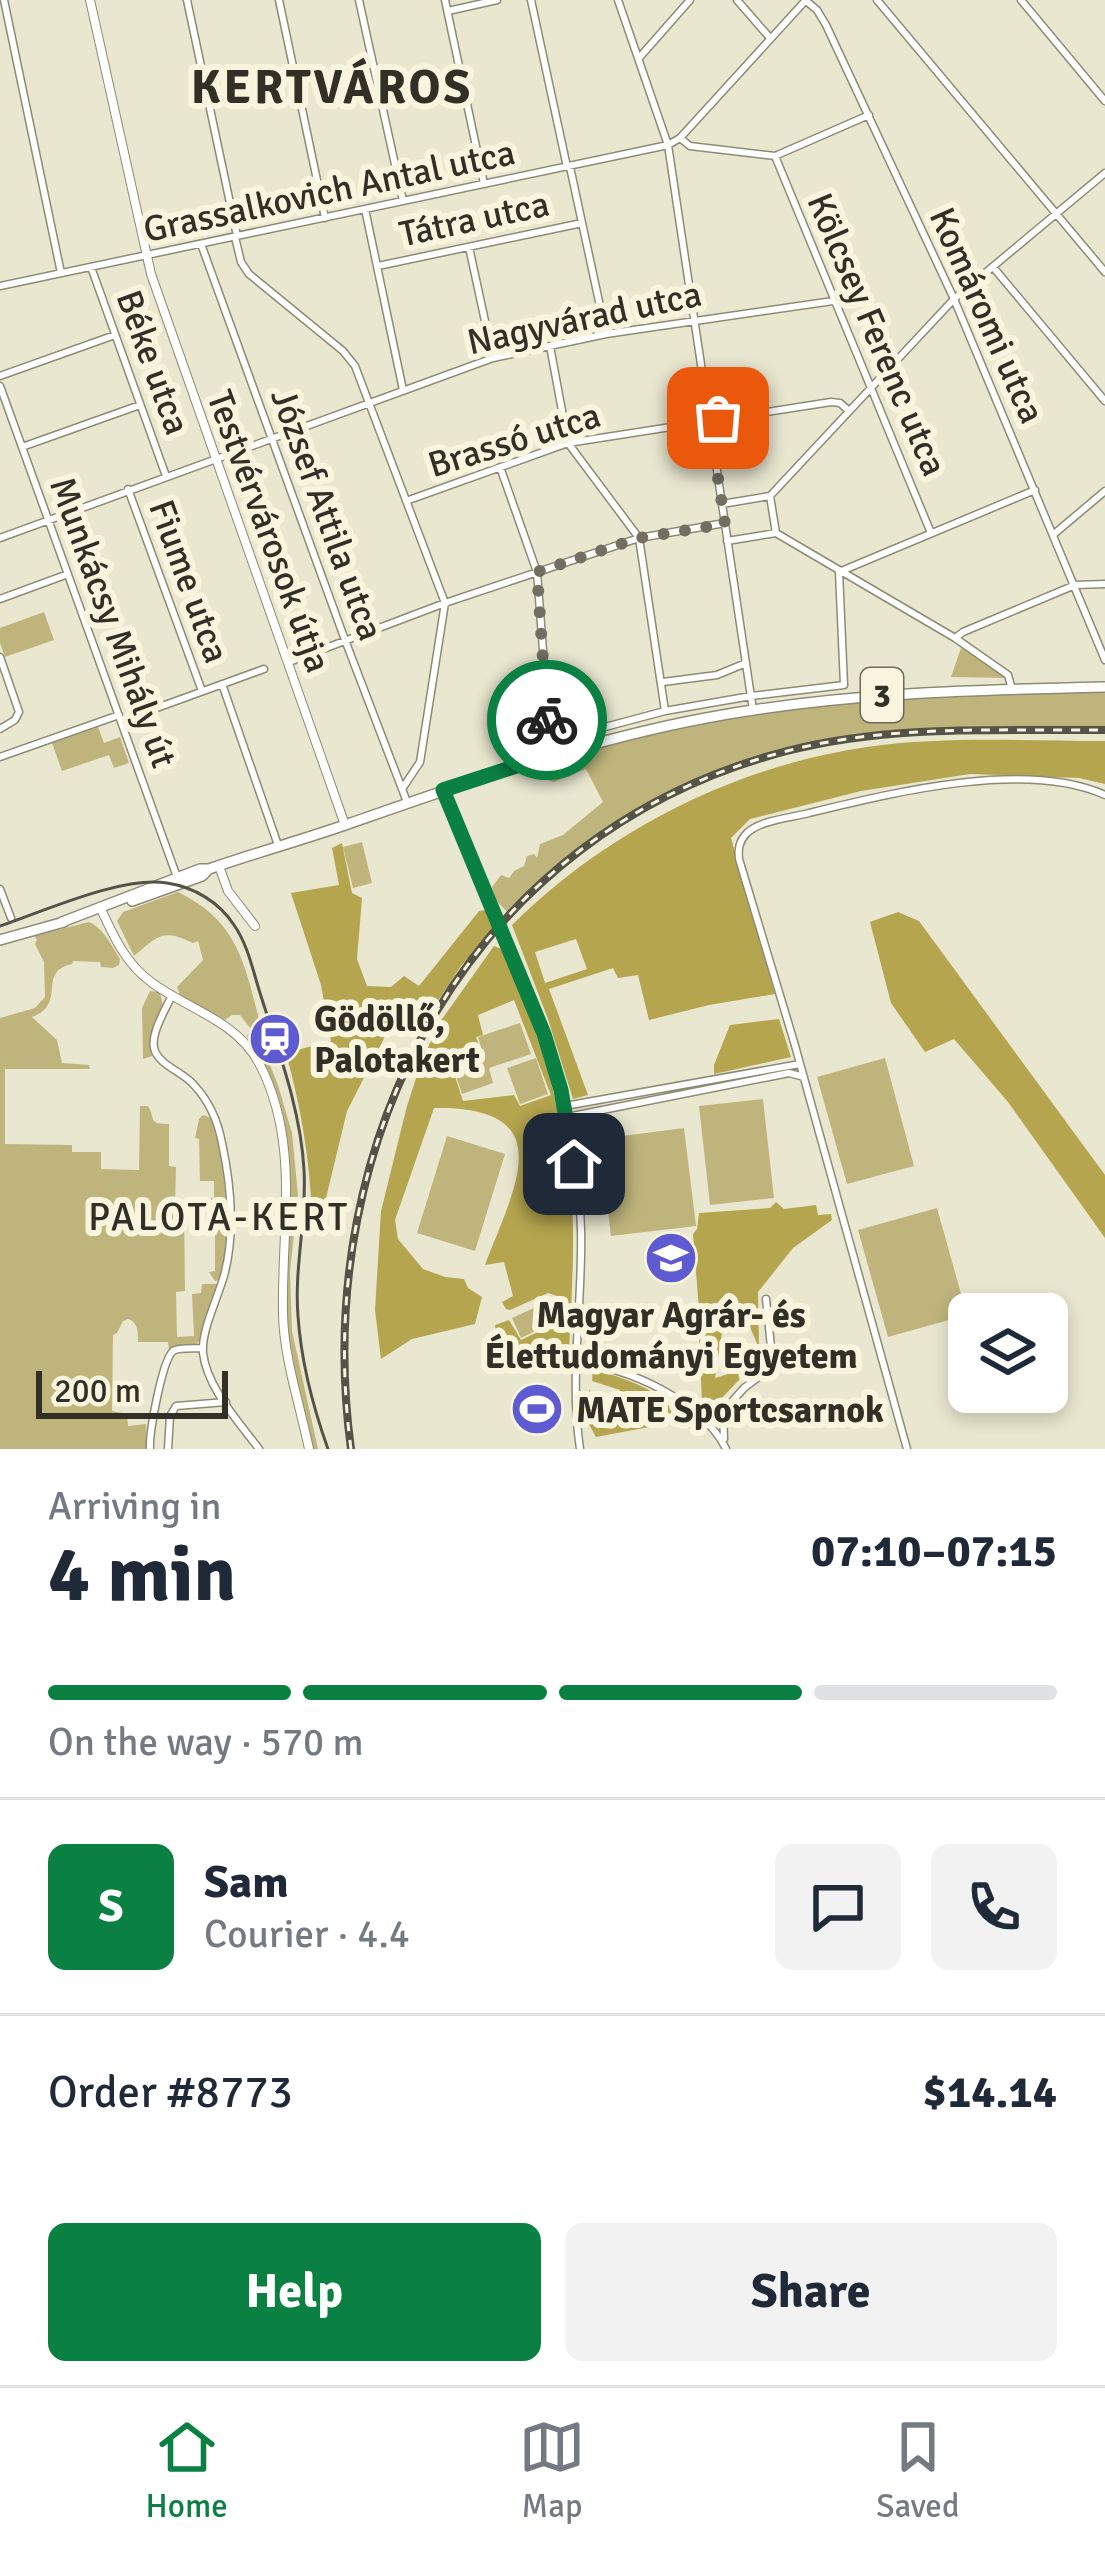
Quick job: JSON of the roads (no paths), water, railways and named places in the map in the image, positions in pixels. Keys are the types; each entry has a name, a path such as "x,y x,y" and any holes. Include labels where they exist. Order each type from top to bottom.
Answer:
{"main road":[{"name":"3","path":"101,909 177,877 550,755 645,730 753,710 889,694 1105,687"},
{"name":"3","path":"0,940 178,885 214,867"}],"street":[{"path":"4,0 61,274"},
{"name":"Testvérvárosok útja","path":"90,0 146,255 172,341 345,825"},
{"path":"187,0 241,262 249,274 352,360 445,603 420,763 402,789"},
{"path":"278,0 326,218"},
{"path":"359,0 403,201"},
{"path":"445,0 484,184"},
{"path":"448,11 497,0"},
{"path":"531,0 606,334"},
{"path":"618,0 668,145 753,710"},
{"path":"639,58 690,0"},
{"path":"736,0 770,38"},
{"name":"Grassalkovich Antal utca","path":"0,286 668,145 680,138 805,0"},
{"name":"Komáromi utca","path":"805,0 826,25 954,299 1105,660"},
{"path":"877,0 1105,272"},
{"path":"1027,2 1105,101"},
{"path":"680,138 690,146 775,156 869,115"},
{"name":"Kölcsey Ferenc utca","path":"775,156 932,533"},
{"path":"722,504 770,496 954,299 1105,173"},
{"path":"365,209 403,390"},
{"name":"Tátra utca","path":"378,266 582,223"},
{"name":"József Attila utca","path":"201,244 407,802"},
{"path":"469,247 493,358"},
{"name":"Béke utca","path":"92,267 166,476"},
{"path":"993,267 1105,401"},
{"name":"Nagyvárad utca","path":"0,538 493,358 606,334 833,301"},
{"path":"0,376 115,335"},
{"path":"550,346 568,443 639,538 665,711"},
{"name":"Munkácsy Mihály út","path":"0,386 177,877"},
{"name":"Brassó utca","path":"406,501 568,443 831,401 849,412"},
{"path":"22,447 140,405"},
{"path":"500,467 537,572 550,755"},
{"name":"Fiume utca","path":"128,489 202,691"},
{"path":"839,572 1035,490"},
{"path":"1054,534 1105,491"},
{"path":"770,496 776,533"},
{"path":"288,662 639,538 725,524"},
{"path":"727,541 776,533 955,638 1008,675 1012,689"},
{"path":"549,742 665,711 844,685 839,572"},
{"path":"0,599 68,574"},
{"path":"955,638 1075,585 1105,584"},
{"path":"0,657 19,712 0,730"},
{"path":"662,682 717,675 746,663"},
{"path":"1,754 264,669"},
{"path":"222,684 278,846"},
{"path":"907,1449 738,850 744,835 763,824 963,783 1049,781 1105,795"},
{"path":"443,790 544,1034 565,1106 581,1234 574,1363 580,1449"},
{"path":"214,867 255,926"},
{"path":"0,889 11,918"},
{"path":"101,909 131,964 151,982 243,1040 259,1062 275,1102 286,1166 284,1325 309,1449"},
{"path":"172,995 155,1035 156,1052 195,1085 211,1108 228,1177 227,1262 203,1348 208,1369 257,1447"},
{"path":"567,1117 596,1106 800,1064"},
{"path":"707,1084 789,1073 804,1077"},
{"path":"565,1106 596,1106"},
{"path":"700,1418 723,1413 773,1366 766,1298"},
{"path":"150,1449 158,1388 171,1354 178,1349 203,1348"},
{"path":"574,1363 645,1381 713,1428 724,1446"},
{"path":"168,1449 170,1416 176,1406 226,1402"},
{"path":"723,1413 724,1446"}],"tram line":[{"path":"0,926 83,896 148,882 196,892 234,925 250,958 298,1125 304,1188 298,1316 308,1383 328,1449"}],"railway":[{"path":"351,1449 345,1333 357,1220 387,1113 435,1014 500,925 580,850 676,791 787,751 905,733 1105,730"}],"place":[{"name":"Gödöllő, Palotakert","path":"275,1039"},
{"name":"Magyar Agrár- és Élettudományi Egyetem","path":"671,1258"},
{"name":"MATE Sportcsarnok","path":"537,1409"}],"district":[{"name":"KERTVÁROS","path":"332,86"},
{"name":"PALOTA-KERT","path":"219,1216"}]}
